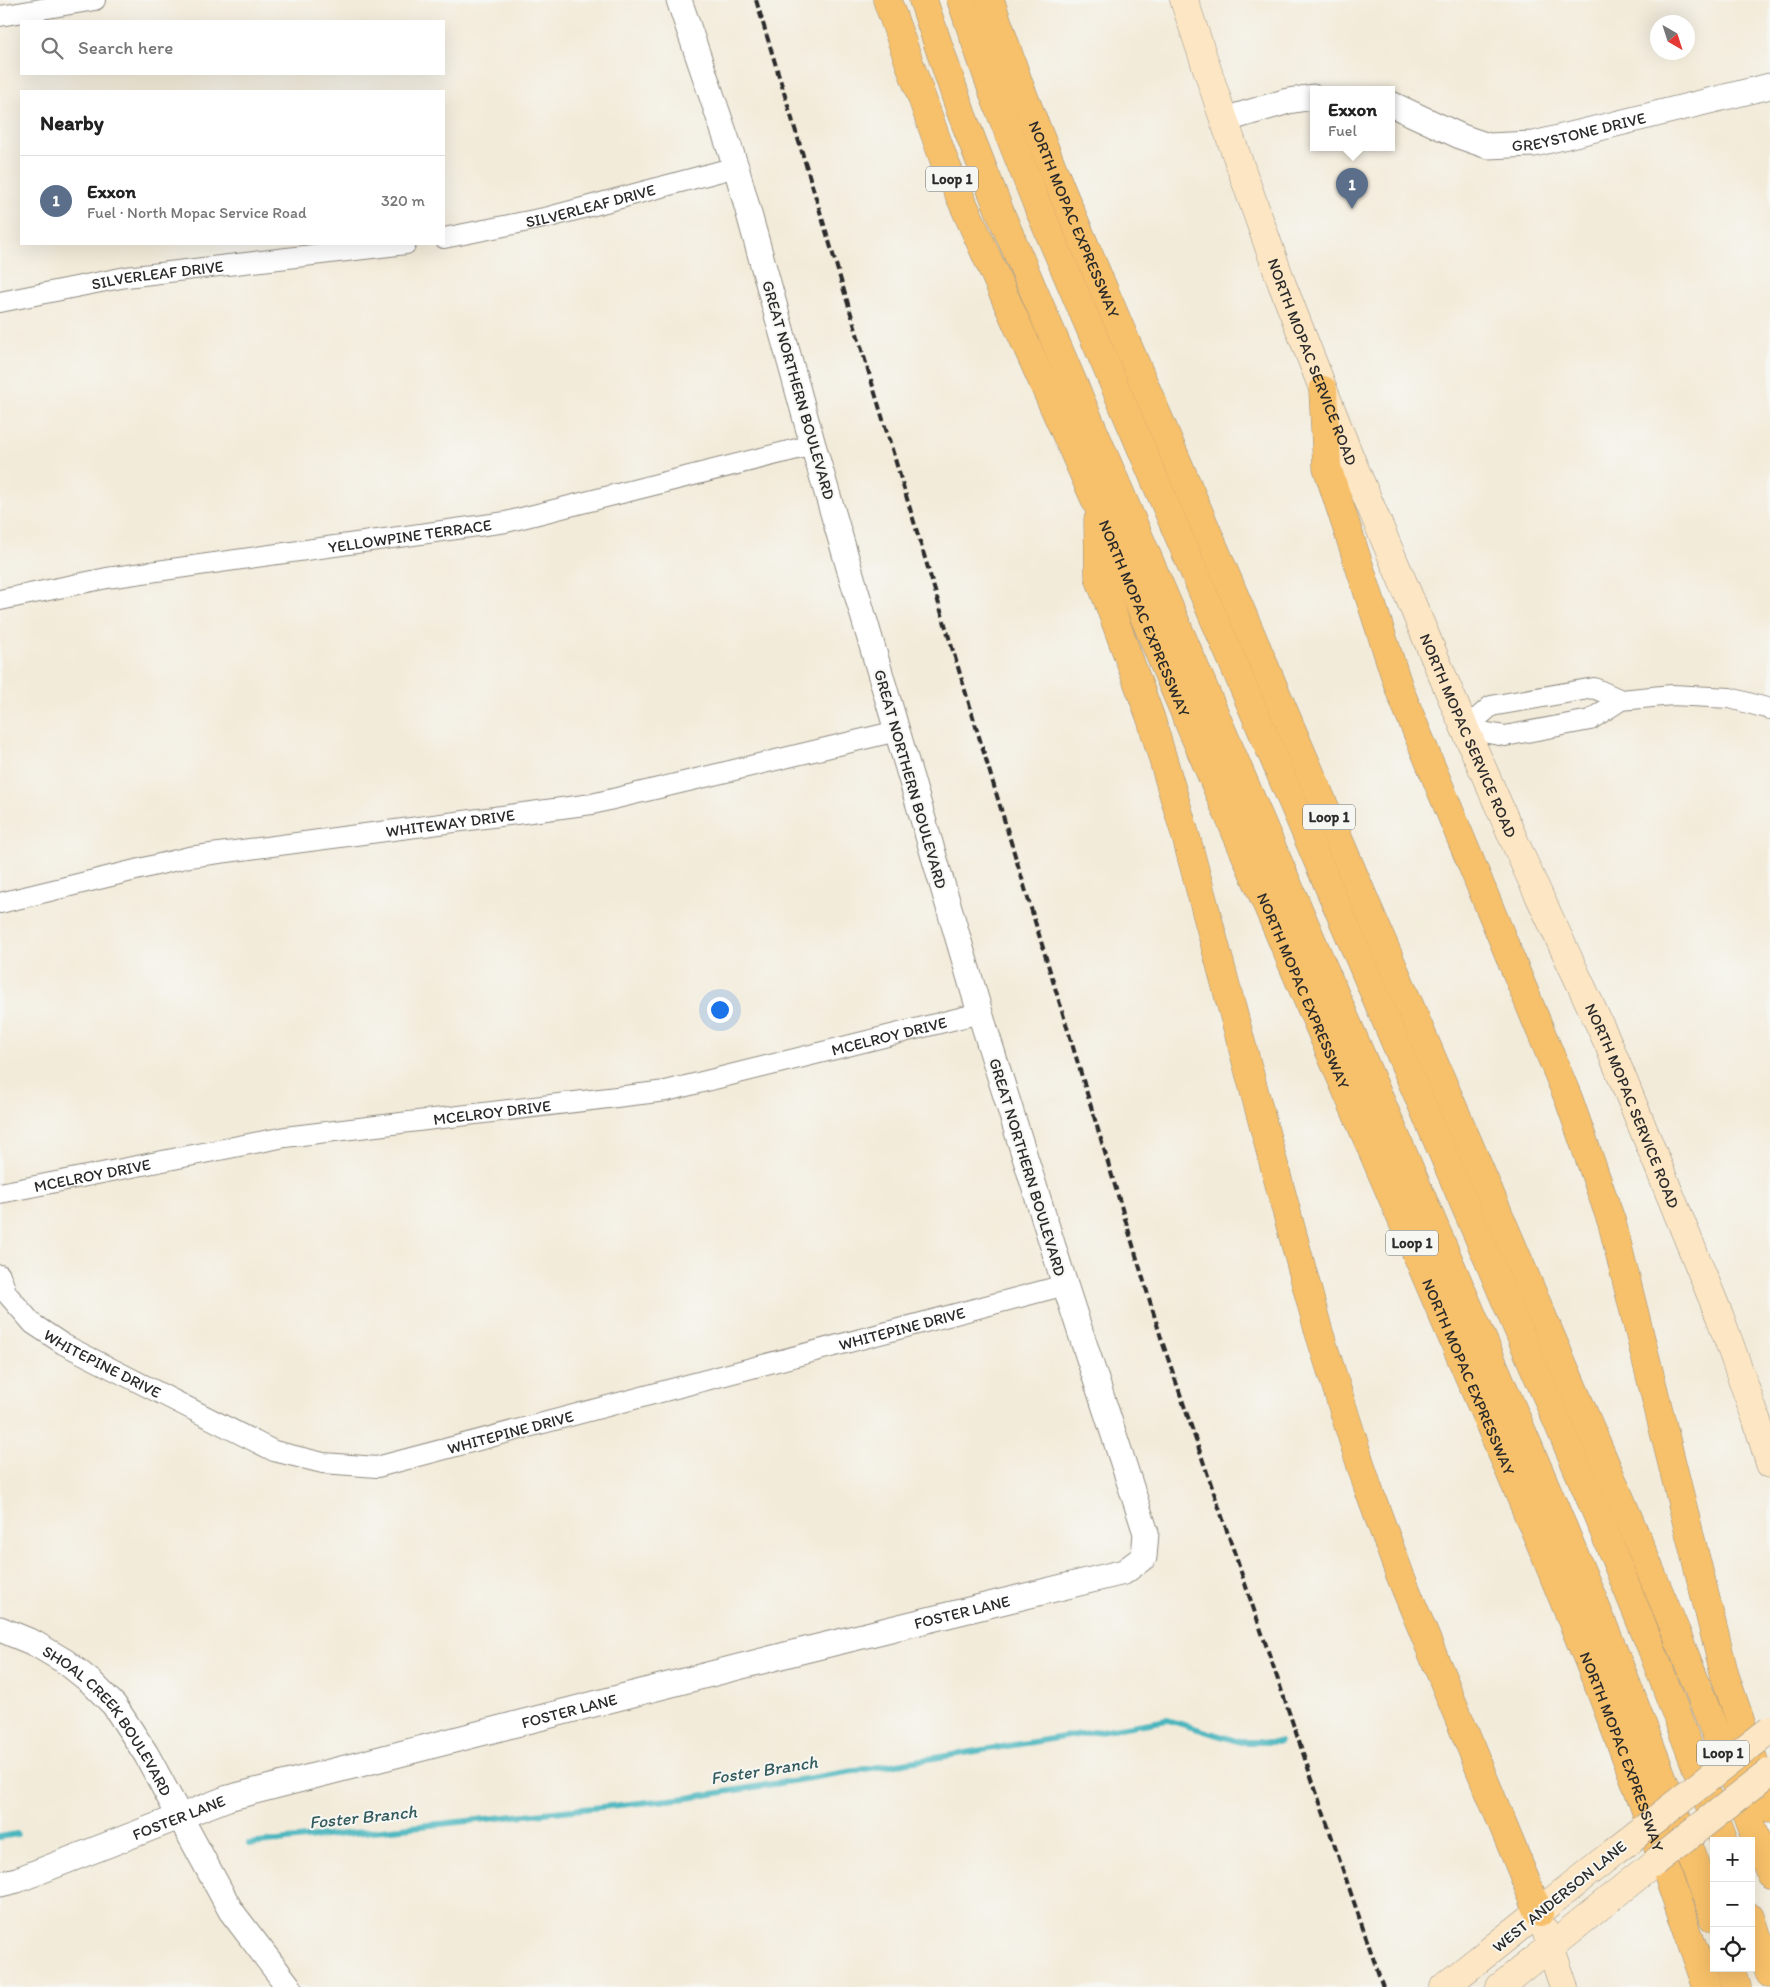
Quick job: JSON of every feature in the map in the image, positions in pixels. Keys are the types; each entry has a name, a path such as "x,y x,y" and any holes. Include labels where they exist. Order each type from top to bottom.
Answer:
{"highway":[{"name":"NORTH MOPAC EXPRESSWAY","path":"887,0 945,163 1098,506 1170,679 1562,1595 1637,1786 1708,1987"},
{"path":"923,0 962,115 1002,216 1618,1659 1710,1907"},
{"path":"961,0 996,100 1036,202 1592,1502 1652,1647 1723,1837"},
{"name":"NORTH MOPAC EXPRESSWAY","path":"990,0 1020,87 1063,194 1620,1498 1676,1632 1770,1873"},
{"path":"1323,390 1327,467 1400,691 1569,1100 1612,1223 1725,1676 1770,1808"},
{"path":"1098,506 1099,576 1151,719 1181,819 1318,1329 1362,1470 1400,1575 1539,1913"},
{"path":"1754,1927 1770,1974"},
{"path":"1731,1972 1736,1987"}],"main road":[{"name":"NORTH MOPAC SERVICE ROAD","path":"1184,0 1282,284 1323,390 1465,730 1529,874 1608,1043 1720,1317 1756,1418 1770,1464"},
{"path":"1756,1418 1770,1441"},
{"name":"WEST ANDERSON LANE","path":"1444,1987 1770,1730"},
{"name":"WEST ANDERSON LANE","path":"1500,1987 1770,1772"},
{"path":"1539,1913 1564,1987"}],"street":[{"path":"0,16 95,0"},
{"name":"GREAT NORTHERN BOULEVARD","path":"679,0 736,167 813,444 980,1013 1146,1533 1144,1557"},
{"name":"GREYSTONE DRIVE","path":"1395,106 1462,137 1488,146 1534,144 1770,86"},
{"path":"1224,120 1288,101 1310,97"},
{"name":"SILVERLEAF DRIVE","path":"445,238 549,216 736,167"},
{"name":"SILVERLEAF DRIVE","path":"0,302 126,277 398,245"},
{"name":"YELLOWPINE TERRACE","path":"0,600 107,578 506,522 813,444"},
{"path":"1465,730 1492,706 1594,688 1621,700"},
{"path":"1465,730 1505,736 1590,720 1621,700 1672,695 1730,698 1770,709"},
{"name":"WHITEWAY DRIVE","path":"0,903 189,857 592,804 897,731"},
{"name":"MCELROY DRIVE","path":"0,1193 285,1137 666,1091 980,1013"},
{"name":"WHITEPINE DRIVE","path":"0,1275 7,1294 33,1324 63,1344 274,1451 323,1464 377,1467 1066,1286"},
{"name":"FOSTER LANE","path":"0,1884 17,1880 222,1799 1124,1572 1144,1557"},
{"name":"SHOAL CREEK BOULEVARD","path":"0,1629 34,1643 66,1662 91,1682 114,1705 146,1754 231,1911 289,1987"}],"waterway":[{"name":"Foster Branch","path":"249,1844 687,1798 1168,1720 1240,1742 1279,1742"},
{"name":"Foster Branch","path":"0,1837 17,1834"}],"railway":[{"path":"756,0 1162,1341 1383,1987"}],"place":[{"name":"Exxon","path":"1352,209"}]}
